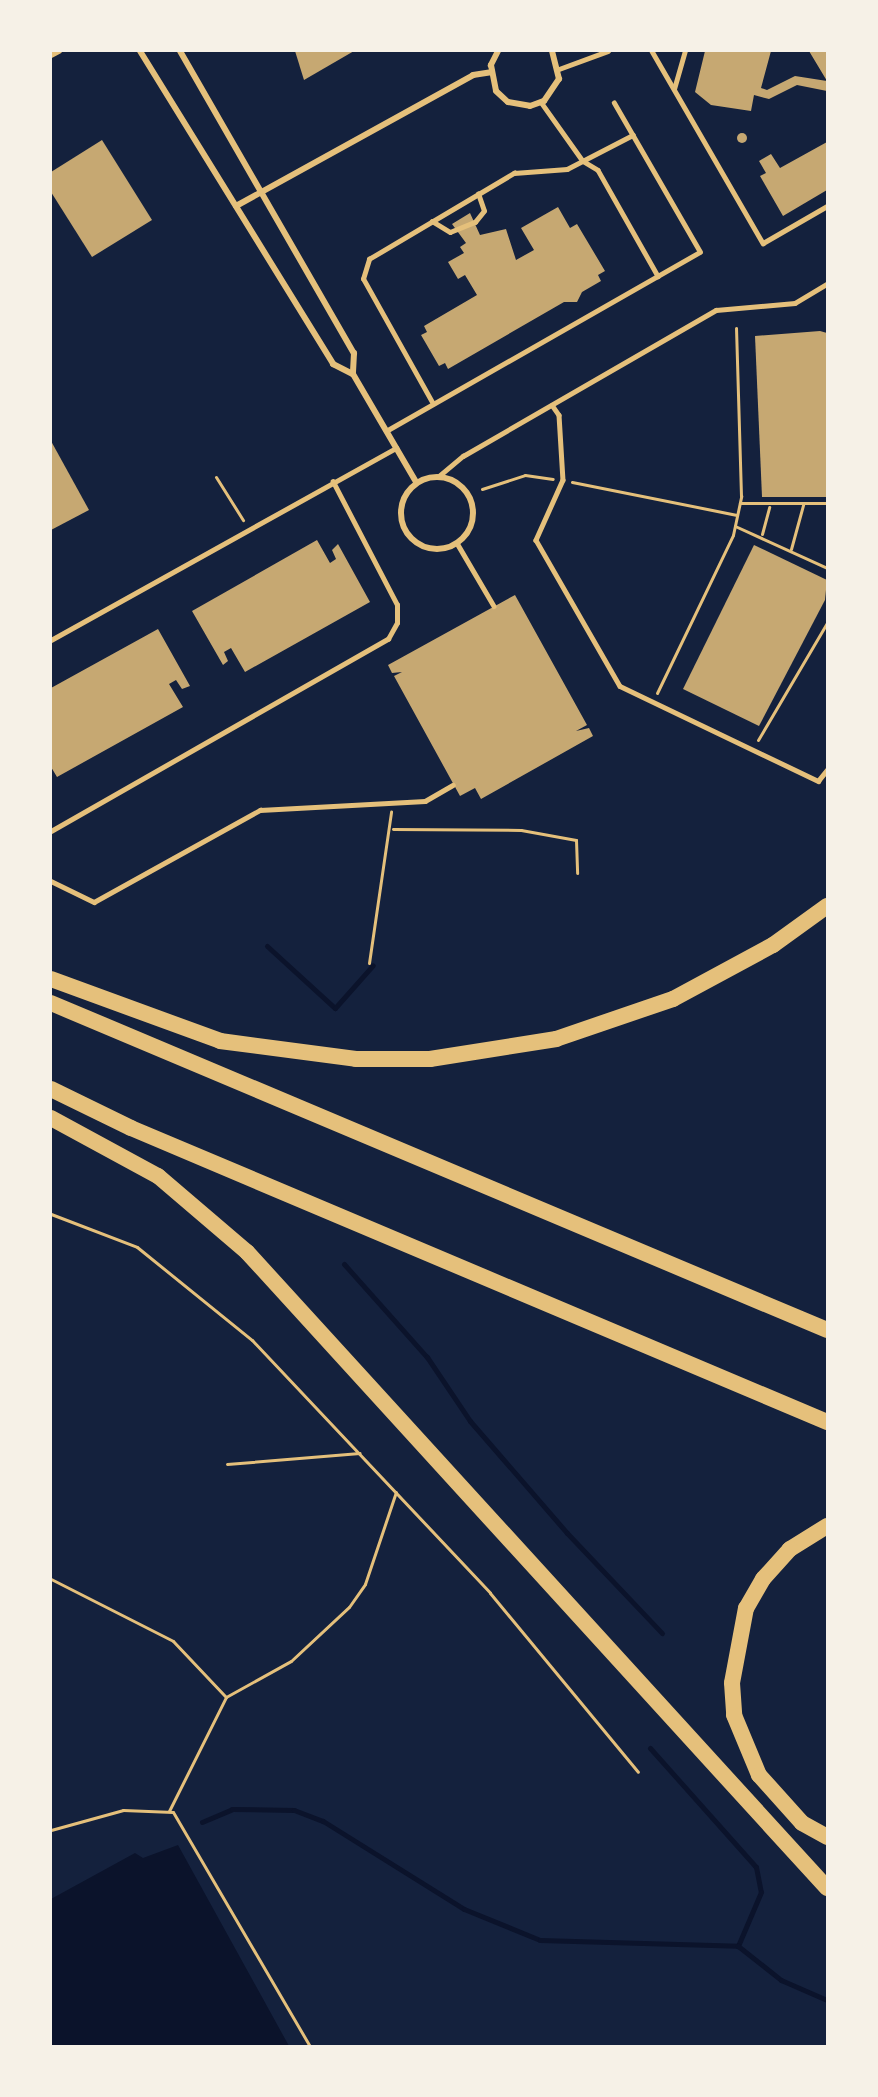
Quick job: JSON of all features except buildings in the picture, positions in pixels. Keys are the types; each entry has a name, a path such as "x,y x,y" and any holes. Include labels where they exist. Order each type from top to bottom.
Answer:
{"highway":[{"path":"51,979 220,1041 344,1058 430,1059 556,1039 673,999 773,945 827,906"},
{"path":"51,1003 827,1330"},
{"path":"51,1089 131,1128 827,1422"},
{"path":"51,1118 158,1176 206,1211 247,1252 827,1888"},
{"path":"827,1526 790,1549 763,1579 746,1608 732,1683 734,1715 759,1775 802,1822 827,1837"}],"street":[{"path":"51,55 58,51"},
{"path":"140,51 333,364 353,374"},
{"path":"180,51 354,353 353,374 416,482"},
{"path":"498,51 491,72 496,91 508,102 541,102 554,91 560,69 552,51"},
{"path":"236,206 473,75 491,72"},
{"path":"439,476 457,482 472,503 471,525 457,543 430,549 404,531 401,503 416,482 439,476"}],"lane":[{"path":"560,69 608,51"},
{"path":"652,51 763,243 827,206"},
{"path":"674,89 685,51"},
{"path":"541,102 583,161 597,170 658,276"},
{"path":"386,431 700,252 614,103"},
{"path":"433,404 363,279 369,259 524,169 567,170 633,135"},
{"path":"432,221 450,232 475,222 484,211 478,194"},
{"path":"439,476 552,405 716,310 795,303 827,284"},
{"path":"552,405 559,415 563,480 536,540 620,686 819,781 827,770"},
{"path":"51,640 396,448"},
{"path":"51,831 388,639 397,623 397,605 333,482"},
{"path":"457,543 494,606"},
{"path":"51,881 94,902 260,810 425,801 453,785"}],"path":[{"path":"667,698 657,694 699,615 735,526 740,503 736,328"},
{"path":"482,489 525,475 563,480 737,515"},
{"path":"216,477 248,530"},
{"path":"740,503 769,507 827,503"},
{"path":"791,550 803,505"},
{"path":"762,534 769,507"},
{"path":"735,526 762,534 827,568"},
{"path":"747,736 757,741 827,623"},
{"path":"369,963 393,829 520,830 576,840 577,873"},
{"path":"51,1214 137,1247 197,1291 360,1453 490,1593 638,1772"},
{"path":"227,1464 360,1453"},
{"path":"169,1811 226,1697 291,1661 349,1607 365,1584 396,1492"},
{"path":"51,1579 173,1641 226,1697"},
{"path":"51,1830 123,1810 169,1811 183,1822 310,2046"}],"water":[{"path":"178,1845 289,2046 51,2046 51,1899 135,1853 143,1858"}],"waterway":[{"path":"267,946 335,1008 373,965"},
{"path":"344,1264 427,1357 470,1421 567,1533 662,1633"},
{"path":"650,1748 756,1867 761,1892 738,1946"},
{"path":"202,1822 232,1809 294,1810 323,1821 464,1909 540,1940 738,1946 781,1980 827,2000"}]}
